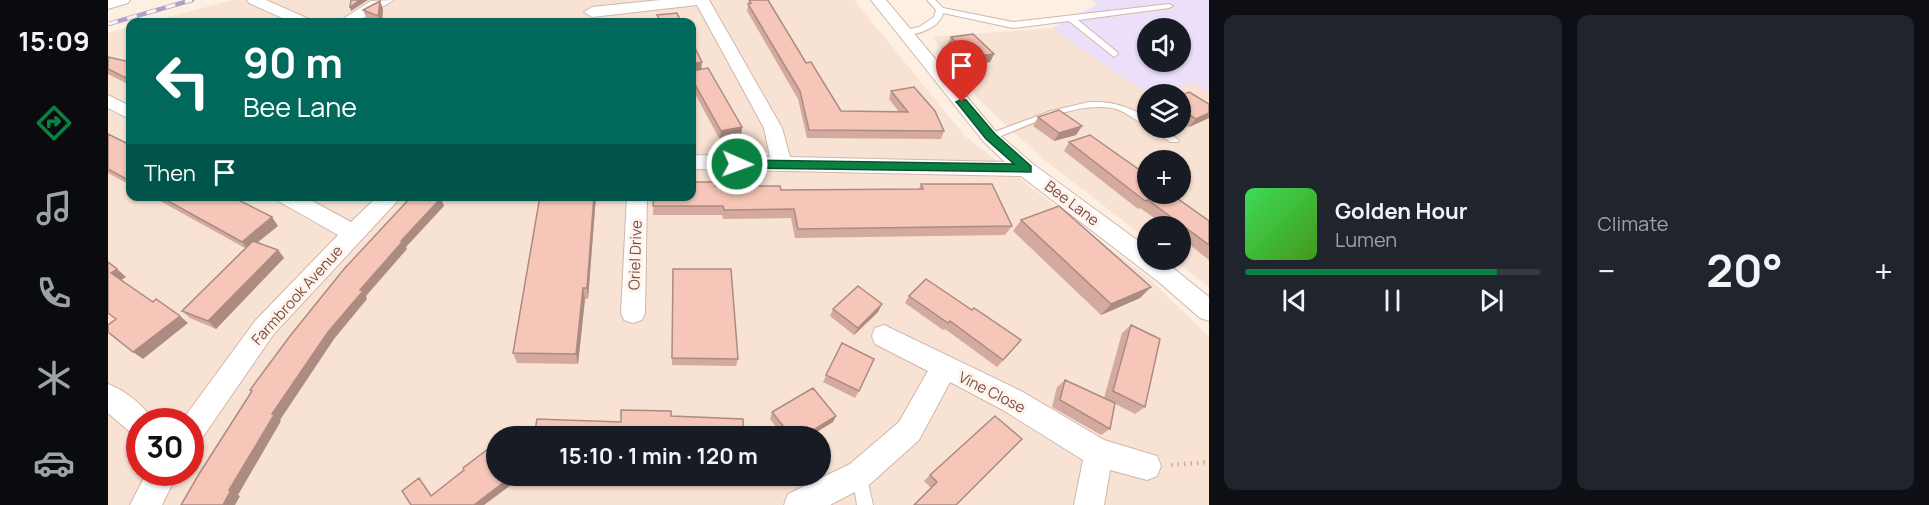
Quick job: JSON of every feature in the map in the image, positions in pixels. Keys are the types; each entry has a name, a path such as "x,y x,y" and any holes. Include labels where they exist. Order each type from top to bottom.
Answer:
{"street":[{"path":"108,4 123,0"},
{"path":"254,0 294,18"},
{"path":"352,18 375,4 387,0"},
{"path":"592,12 622,15 702,0 773,128 782,165"},
{"name":"Bee Lane","path":"878,0 990,136 1026,169 1168,276 1209,311"},
{"path":"108,101 126,111"},
{"path":"696,162 1026,169"},
{"path":"294,201 353,233"},
{"name":"Farmbrook Avenue","path":"204,412 264,328 353,233 387,201"},
{"name":"Oriel Drive","path":"633,313 637,201"},
{"name":"Vine Close","path":"884,336 1013,401 1098,453 1147,466"},
{"path":"799,505 860,474 909,431 944,368"},
{"path":"108,396 126,411"},
{"path":"1089,505 1098,453"},
{"path":"145,505 156,486"}],"lane":[{"path":"932,0 940,10 1013,25 1169,6"},
{"path":"905,33 931,24 938,18 940,10"},
{"path":"1071,18 1114,54"},
{"path":"990,136 1060,110 1119,106 1137,117"},
{"path":"860,474 865,505"}],"path":[{"path":"1147,466 1209,462"}],"shaded area":[{"path":"233,0 854,0 965,136 1151,280 1209,337 1209,505 108,505 108,33 126,28 126,201 696,201 696,18 164,18"},
{"path":"1091,0 1209,0 1209,92 1194,83 1137,86 1052,28 1098,4"},
{"path":"1052,28 1137,86 1137,138 1191,138 1191,84 1194,83 1209,92 1209,287 1187,270 1191,270 1191,216 1137,216 1137,231 1043,159 979,100 932,37"}],"building":[{"path":"351,0 360,0 350,7"},
{"path":"749,0 768,0 806,63 811,62 841,111 908,112 891,91 914,87 935,111 944,131 809,130 800,91 748,4 751,3"},
{"path":"380,1 378,16 363,10"},
{"path":"677,13 679,18 659,18 657,15"},
{"path":"973,34 994,54 970,57 951,37"},
{"path":"696,50 702,62 696,63"},
{"path":"108,57 126,61 126,78 108,69"},
{"path":"708,68 742,127 721,131 696,86 696,70"},
{"path":"1191,93 1209,104 1209,113 1196,119 1191,116"},
{"path":"1059,110 1082,126 1059,133 1038,117"},
{"path":"108,134 126,143 126,179 108,169"},
{"path":"1090,135 1137,168 1137,195 1069,142"},
{"path":"696,182 715,182 715,186 780,186 781,190 923,189 921,184 992,184 1012,226 798,229 794,209 724,210 723,206 653,206 654,201 696,201"},
{"path":"168,201 241,201 272,217 242,242"},
{"path":"407,201 438,201 401,241 403,241 360,290 363,291 328,332 272,414 274,415 229,490 231,490 223,505 181,505 192,486 204,486 204,466 252,391 250,390 344,269"},
{"path":"539,201 594,201 587,288 583,288 576,354 513,353"},
{"path":"1153,204 1185,204 1209,221 1209,245 1191,232 1191,216 1170,216"},
{"path":"1059,206 1151,287 1111,304 1021,220"},
{"path":"253,241 278,250 208,321 182,311"},
{"path":"108,262 117,269 111,273 153,302 156,299 180,316 133,352 108,332 108,325 116,319 108,313"},
{"path":"673,269 731,269 738,359 672,358"},
{"path":"926,279 1021,340 1003,360 950,321 948,323 909,296"},
{"path":"858,286 882,304 858,328 833,309"},
{"path":"1131,325 1160,339 1145,407 1113,391"},
{"path":"842,343 874,359 859,391 826,375"},
{"path":"1065,380 1115,403 1110,429 1060,400"},
{"path":"813,388 836,416 820,426 783,426 772,412"},
{"path":"621,410 671,411 671,416 743,419 743,426 536,426 537,419 621,422"},
{"path":"995,416 1022,439 956,505 914,505 937,482 930,475"},
{"path":"486,451 486,486 499,486 474,505 411,505 402,491 419,478 431,496 464,470 463,468"}],"railway":[{"path":"129,18 192,0"},
{"path":"108,24 126,19"}],"route":[{"path":"737,164 1026,169 990,136 962,102"}]}
